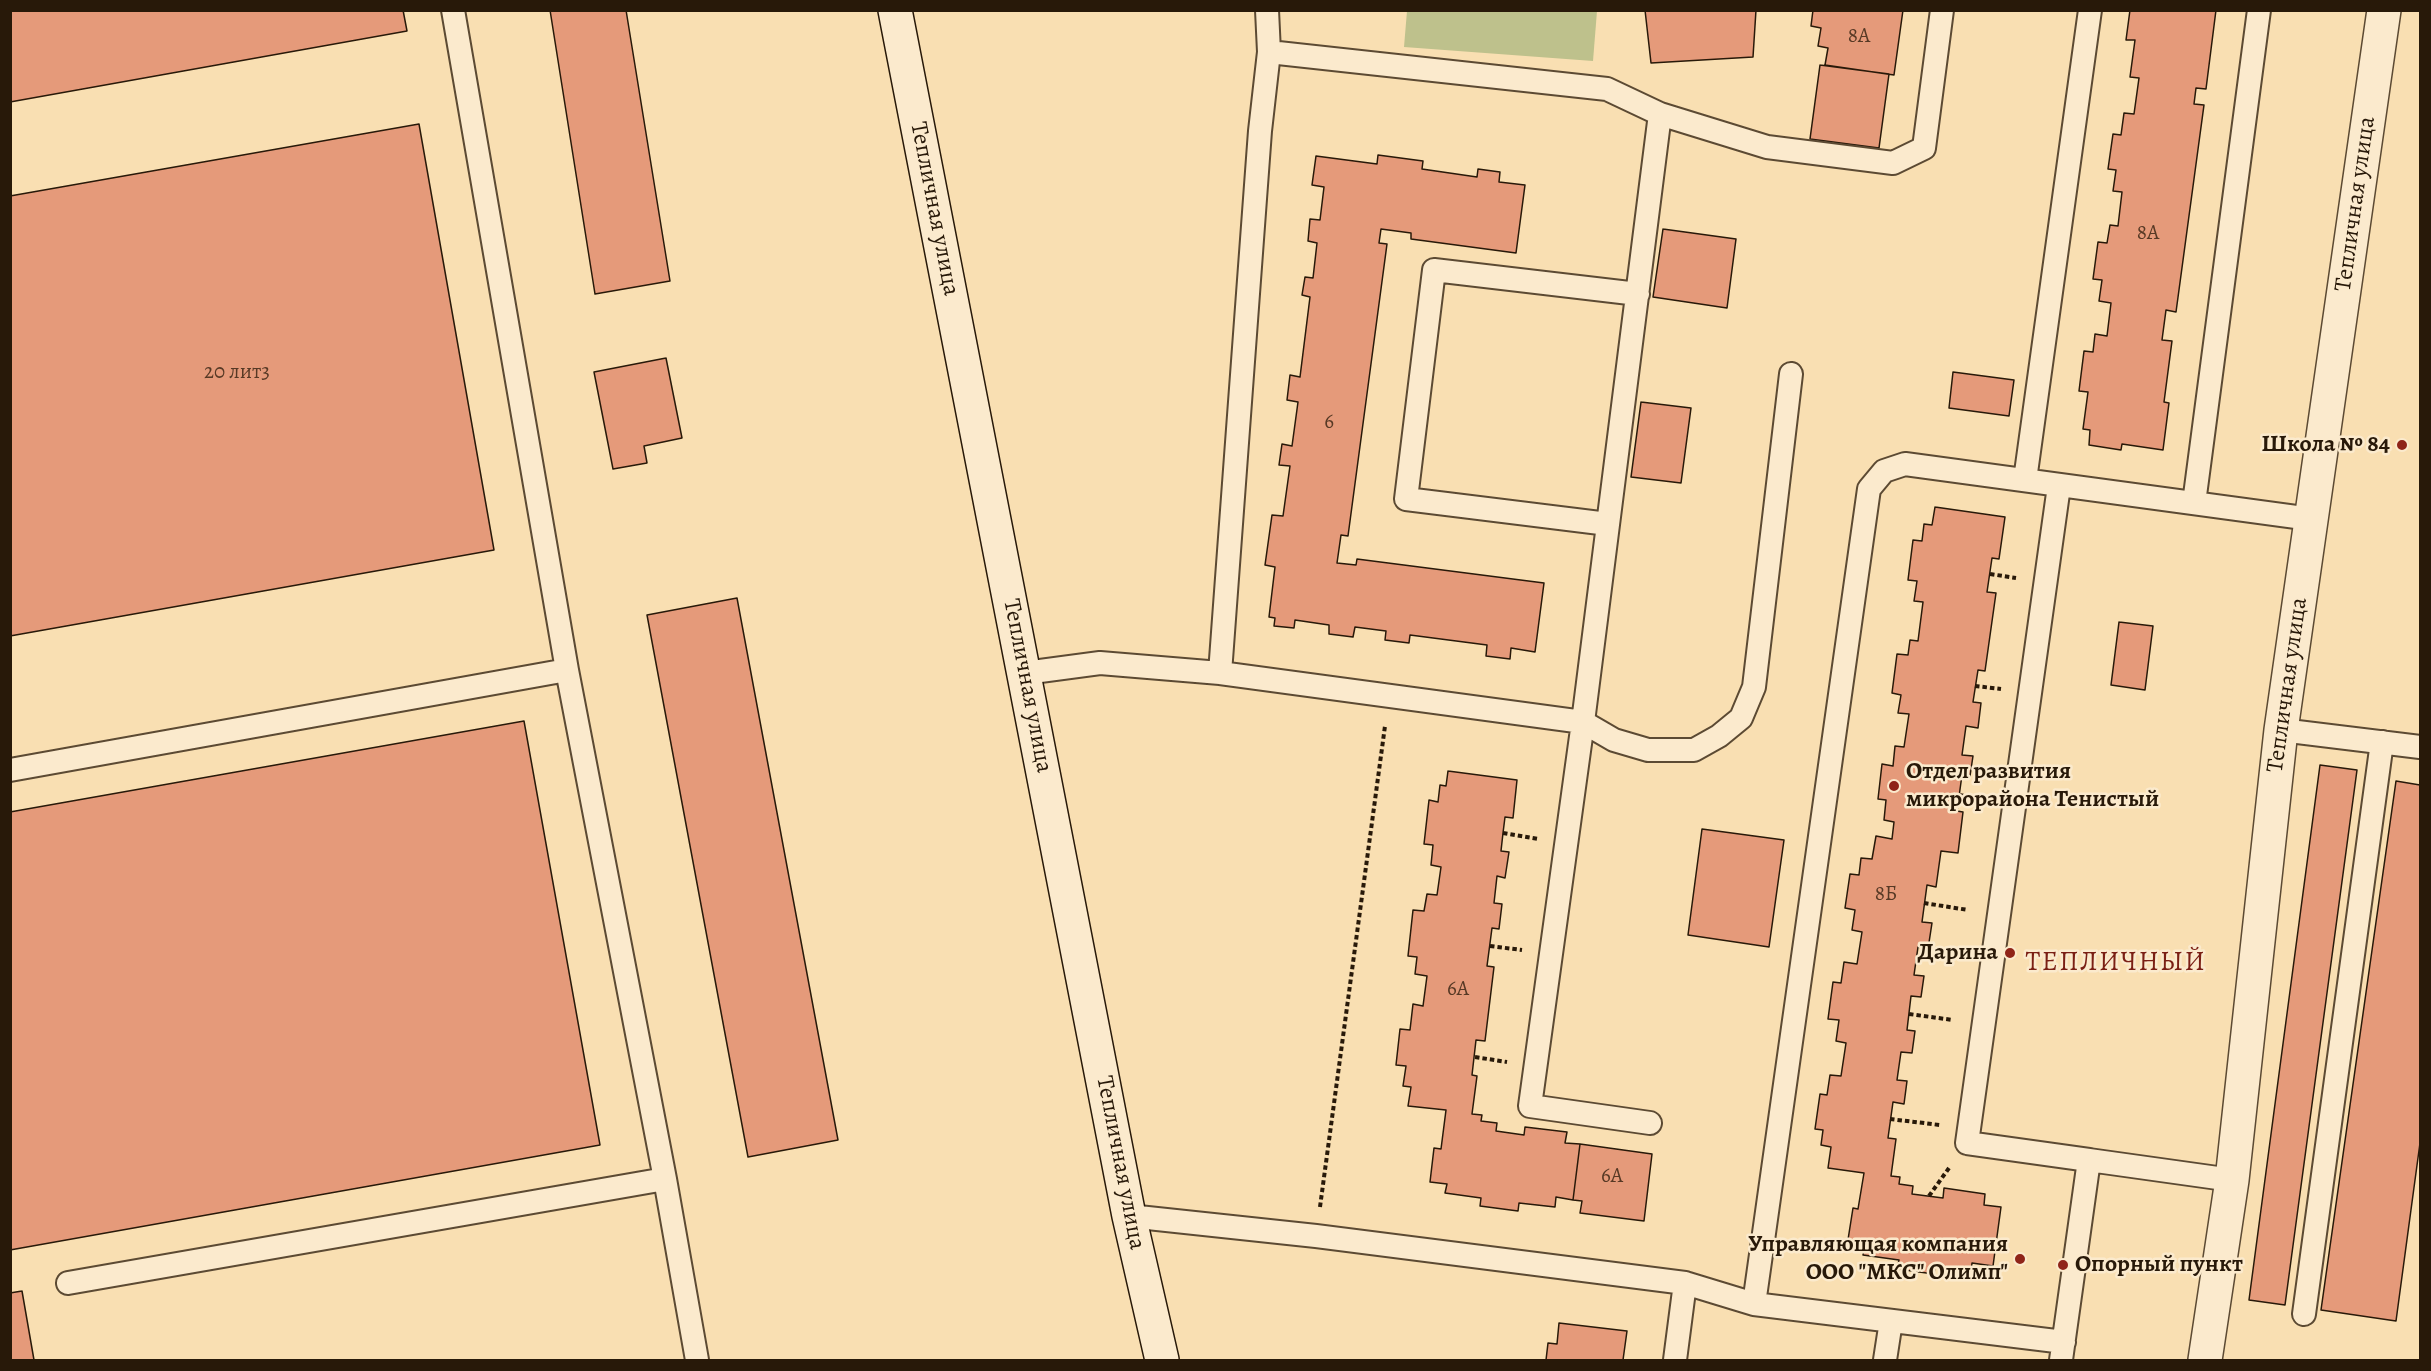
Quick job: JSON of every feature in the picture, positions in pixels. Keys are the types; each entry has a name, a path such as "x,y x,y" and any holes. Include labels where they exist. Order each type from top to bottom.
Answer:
{"street":[{"name":"Тепличная улица","path":"895,10 1129,1215 1162,1360"},
{"name":"Тепличная улица","path":"2205,1360 2232,1180 2281,730 2384,10"}],"lane":[{"path":"453,10 567,670 665,1179 697,1360"},
{"path":"1220,673 1260,130 1269,52 1267,10"},
{"path":"1269,52 1607,89 1660,114 1767,147 1893,163 1924,148 1942,10"},
{"path":"2025,480 2090,10"},
{"path":"2194,503 2259,10"},
{"path":"1650,1123 1530,1106 1583,722 1660,114"},
{"path":"1608,524 1407,499 1434,270 1638,294"},
{"path":"1025,673 1100,663 1220,673 1583,722 1614,740 1648,750 1695,750 1719,736 1741,718 1754,687 1791,374"},
{"path":"1754,1304 1869,489 1884,471 1905,464 2311,519"},
{"path":"2059,486 1968,1143 2232,1180"},
{"path":"10,770 567,670"},
{"path":"2281,730 2421,747"},
{"path":"2304,1314 2382,742"},
{"path":"1129,1215 1316,1236 1685,1283 1754,1304 1891,1321 2062,1352 2089,1160"},
{"path":"68,1283 665,1179"},
{"path":"1675,1360 1685,1283"},
{"path":"1885,1360 1891,1321"}],"path":[{"path":"1316,1236 1389,696"},
{"path":"1924,903 1999,914"},
{"path":"1909,1014 1984,1024"},
{"path":"1890,1119 1970,1129"}],"green space":[{"path":"1407,11 1597,11 1593,61 1404,47"}],"building":[{"path":"10,10 403,10 407,31 10,102"},
{"path":"550,10 626,10 670,281 595,294"},
{"path":"1645,10 1756,10 1753,57 1651,63"},
{"path":"1813,10 1903,10 1894,75 1825,65 1828,48 1818,46 1821,28 1811,26"},
{"path":"2130,10 2216,10 2206,89 2196,88 2194,104 2204,105 2176,312 2166,310 2162,340 2172,341 2164,402 2169,403 2163,450 2122,444 2121,450 2089,445 2090,430 2083,429 2088,392 2079,391 2084,351 2093,352 2095,334 2107,336 2111,303 2099,301 2102,280 2093,279 2098,242 2107,243 2110,225 2118,226 2122,192 2113,191 2116,170 2108,169 2113,134 2121,135 2124,113 2134,114 2139,78 2130,77 2135,40 2126,40"},
{"path":"1820,65 1889,74 1879,148 1810,139"},
{"path":"419,124 494,550 10,636 10,196"},
{"path":"1378,155 1423,161 1422,169 1477,177 1478,169 1500,172 1499,182 1525,185 1516,253 1411,239 1411,233 1381,229 1379,243 1387,244 1348,536 1341,535 1337,563 1356,565 1357,559 1544,583 1535,652 1511,648 1510,659 1486,656 1487,645 1410,635 1409,643 1385,640 1386,631 1355,627 1353,637 1329,634 1329,625 1295,620 1294,628 1274,626 1275,618 1269,617 1275,567 1265,565 1272,515 1283,516 1290,466 1279,465 1282,444 1292,446 1298,402 1287,400 1290,375 1300,377 1310,297 1302,295 1305,277 1313,278 1317,243 1308,241 1310,219 1320,220 1324,187 1312,185 1316,156 1377,164"},
{"path":"1663,229 1736,239 1727,308 1653,297"},
{"path":"666,358 682,438 644,446 647,463 613,469 594,372"},
{"path":"1953,372 2014,380 2009,416 1949,408"},
{"path":"1641,402 1691,408 1681,483 1631,477"},
{"path":"1935,507 2005,517 1999,559 1992,558 1987,592 1996,593 1985,671 1978,670 1973,702 1981,703 1978,728 1966,726 1962,755 1973,756 1970,776 1962,775 1957,811 1963,812 1958,853 1941,851 1936,887 1927,885 1922,922 1932,923 1928,949 1918,947 1914,975 1924,976 1921,997 1911,996 1907,1030 1915,1031 1912,1053 1901,1052 1897,1080 1907,1081 1904,1104 1893,1102 1888,1138 1896,1139 1891,1176 1900,1177 1899,1184 1913,1186 1912,1194 1943,1198 1944,1188 1985,1194 1984,1205 2001,1207 1993,1266 1972,1263 1971,1271 1935,1266 1934,1274 1897,1269 1899,1260 1863,1255 1864,1249 1847,1246 1853,1208 1858,1209 1864,1173 1828,1168 1831,1147 1821,1145 1823,1130 1815,1129 1820,1094 1827,1095 1830,1075 1841,1076 1846,1043 1836,1041 1839,1020 1828,1019 1833,982 1841,983 1844,962 1857,964 1862,932 1852,930 1855,910 1845,908 1850,874 1859,875 1861,858 1872,859 1876,836 1892,839 1894,822 1884,820 1886,800 1878,799 1882,764 1893,766 1895,746 1904,747 1909,714 1898,713 1901,695 1892,693 1897,654 1908,655 1910,640 1918,641 1923,602 1914,601 1917,581 1908,580 1913,540 1922,541 1924,524 1932,525"},
{"path":"737,598 838,1140 748,1157 647,615"},
{"path":"2119,622 2153,626 2145,690 2111,685"},
{"path":"524,721 600,1145 10,1250 10,812"},
{"path":"2320,765 2357,770 2285,1305 2249,1300"},
{"path":"1448,771 1517,780 1513,818 1505,817 1503,833 1501,851 1509,852 1505,878 1497,876 1494,903 1502,904 1499,929 1492,928 1487,966 1494,967 1485,1041 1476,1040 1472,1075 1477,1076 1472,1114 1482,1115 1481,1121 1497,1123 1496,1131 1524,1135 1525,1127 1567,1132 1565,1143 1580,1144 1573,1200 1556,1197 1555,1207 1519,1203 1518,1211 1480,1206 1481,1198 1445,1193 1447,1184 1430,1182 1434,1148 1441,1149 1446,1110 1408,1106 1411,1087 1403,1086 1406,1066 1396,1065 1400,1029 1410,1030 1413,1004 1423,1006 1427,976 1415,974 1417,957 1408,956 1413,910 1424,911 1427,894 1437,895 1441,867 1431,865 1433,845 1424,844 1429,800 1438,802 1440,785 1446,786"},
{"path":"2396,781 2420,785 2420,1143 2396,1321 2321,1310"},
{"path":"1702,829 1784,840 1769,947 1688,935"},
{"path":"1580,1144 1652,1154 1644,1221 1580,1213 1582,1201 1573,1200"},
{"path":"22,1291 34,1360 10,1360 10,1293"},
{"path":"1559,1323 1627,1331 1623,1360 1546,1360 1548,1343 1557,1344"}],"place":[{"name":"Школа № 84","path":"2402,445"},
{"name":"Отдел развития микрорайона Тенистый","path":"1894,786"},
{"name":"Дарина","path":"2010,953"},
{"name":"Управляющая компания ООО \"МКС\" Олимп\"","path":"2020,1259"},
{"name":"Опорный пункт","path":"2063,1265"}],"district":[{"name":"ТЕПЛИЧНЫЙ","path":"2116,963"}]}
